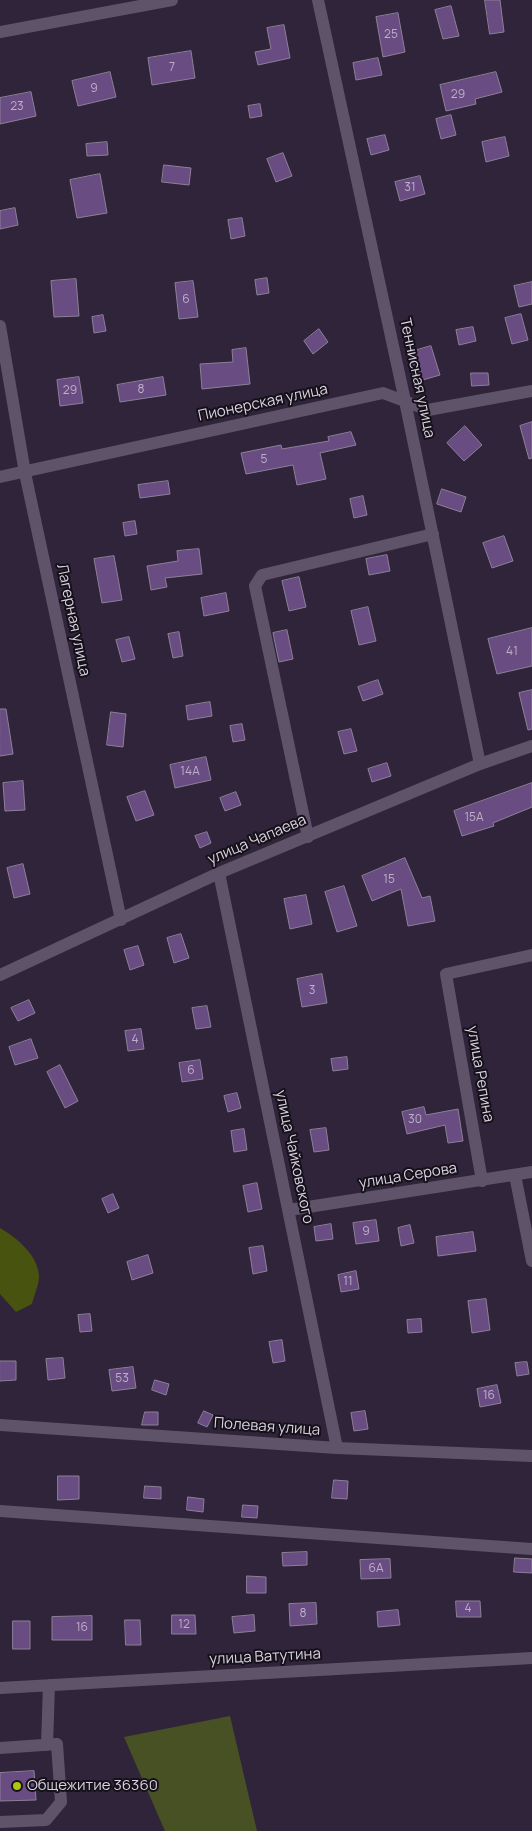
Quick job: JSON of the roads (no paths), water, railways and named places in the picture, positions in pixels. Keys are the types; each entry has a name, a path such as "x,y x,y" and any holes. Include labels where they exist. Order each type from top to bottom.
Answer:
{"street":[{"path":"0,32 172,0"},
{"name":"Теннисная улица","path":"318,0 405,401 480,764"},
{"name":"Лагерная улица","path":"0,326 25,473 121,920"},
{"name":"Пионерская улица","path":"0,477 383,393 428,410 532,391"},
{"path":"308,837 255,586 262,575 433,534"},
{"name":"улица Чапаева","path":"0,975 220,872 480,764 532,746"},
{"name":"улица Чайковского","path":"220,872 337,1448"},
{"name":"улица Репина","path":"482,1181 446,974 532,955"},
{"name":"улица Серова","path":"289,1210 532,1172"},
{"path":"515,1175 532,1261"},
{"name":"Полевая улица","path":"0,1424 337,1448 532,1456"},
{"path":"0,1511 532,1549"},
{"name":"улица Ватутина","path":"0,1688 532,1658"},
{"path":"47,1745 49,1686"},
{"path":"0,1748 58,1744 61,1802 46,1820 0,1822"}],"place":[{"name":"Общежитие 36360","path":"17,1786"}]}
